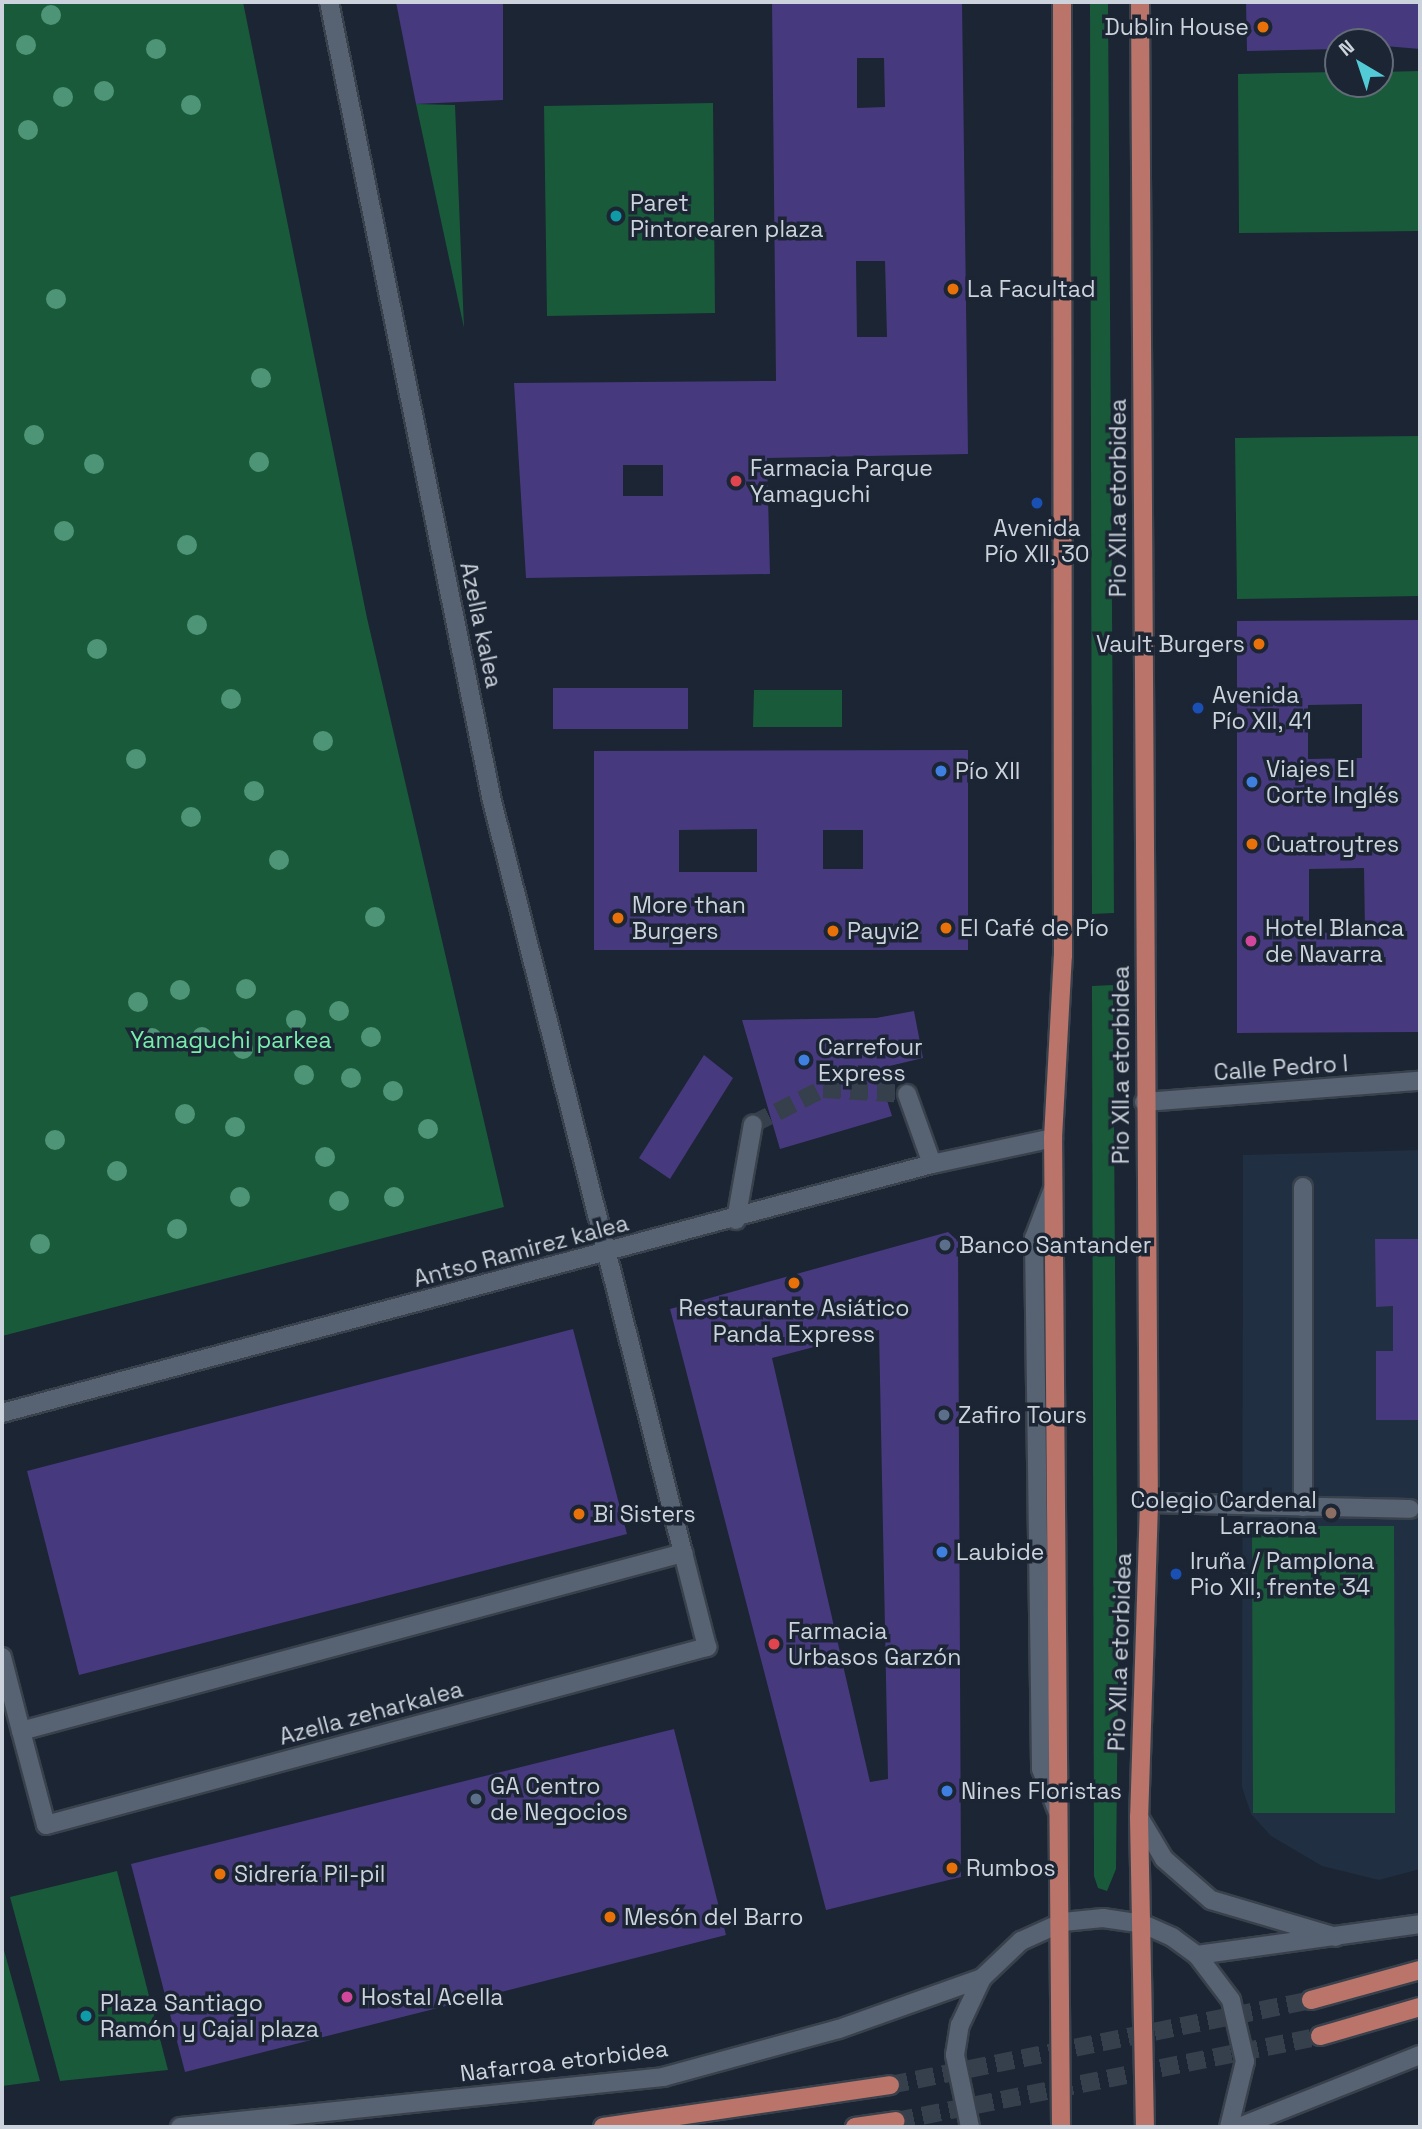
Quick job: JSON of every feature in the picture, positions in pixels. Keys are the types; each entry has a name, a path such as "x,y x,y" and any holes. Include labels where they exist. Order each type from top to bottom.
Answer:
{"main road":[{"path":"1061,2127 1062,1820 1053,1138 1063,956 1062,2"},
{"name":"Pio XII.a etorbidea","path":"1140,2 1144,1102 1149,1503 1139,1817 1145,2127"},
{"path":"1311,2000 1420,1970"},
{"path":"1320,2036 1420,2007"},
{"path":"603,2127 890,2085"},
{"path":"855,2127 896,2121"}],"street":[{"name":"Azella kalea","path":"329,2 492,801 603,1255"},
{"name":"Calle Pedro I","path":"1144,1102 1420,1081"},
{"path":"907,1094 932,1164"},
{"path":"736,1220 753,1124"},
{"name":"Antso Ramirez kalea","path":"2,1413 736,1220 932,1164 1053,1138"},
{"path":"1303,1187 1303,1507"},
{"name":"Azella zeharkalea","path":"2,1657 46,1825 708,1647 603,1255"},
{"path":"1149,1503 1410,1509"},
{"path":"22,1731 683,1553"},
{"path":"1139,1817 1164,1859 1210,1900 1336,1937"},
{"path":"970,2127 955,2054 960,2025 982,1978 1021,1941 1062,1922 1103,1918 1143,1924 1197,1955 1231,2000 1242,2030 1241,2098 1229,2127"},
{"path":"1197,1955 1420,1924"},
{"name":"Nafarroa etorbidea","path":"180,2127 663,2077 839,2029 982,1978"},
{"path":"1239,2127 1420,2055"}],"shaded area":[{"name":"Colegio Cardenal Larraona","path":"1420,1150 1420,1869 1379,1880 1322,1866 1271,1836 1251,1814 1242,1787 1243,1155"}],"green space":[{"name":"Yamaguchi parkea","path":"2,2 243,2 367,618 504,1207 2,1336"},
{"path":"1090,2 1108,2 1114,913 1092,914"},
{"path":"1420,71 1420,231 1239,233 1238,74 1324,72 1324,98 1394,98 1394,72"},
{"path":"713,103 715,313 547,316 544,106"},
{"path":"416,104 455,105 464,328"},
{"path":"1420,436 1420,596 1237,599 1235,438"},
{"path":"754,690 842,690 842,727 753,727"},
{"path":"1113,985 1118,1681 1116,1869 1107,1891 1098,1888 1094,1876 1092,986"},
{"path":"1252,1526 1394,1526 1395,1813 1253,1813"},
{"path":"117,1871 168,2070 60,2081 10,1897"},
{"path":"2,1943 40,2081 2,2086"}],"building":[{"path":"396,2 503,2 503,100 416,104"},
{"path":"772,2 962,2 968,454 767,458 770,574 526,578 514,383 776,381","holes":["857,58 884,58 885,107 857,108","856,261 885,261 887,337 857,337","623,465 663,465 663,496 623,496"]},
{"path":"1246,2 1420,2 1420,49 1394,47 1394,28 1324,28 1324,49 1247,51"},
{"path":"1420,620 1420,1032 1237,1033 1237,621","holes":["1362,704 1362,758 1308,759 1308,705","1364,868 1365,932 1309,933 1309,869"]},
{"path":"553,688 688,688 688,729 553,729"},
{"path":"968,750 968,950 594,950 594,751","holes":["757,829 757,872 679,872 679,830","823,830 863,830 863,869 823,869"]},
{"path":"914,1011 923,1058 877,1069 892,1116 780,1149 742,1020 876,1018"},
{"path":"704,1055 733,1078 670,1179 639,1158"},
{"path":"948,1232 958,1241 961,1877 826,1910 670,1309","holes":["879,1330 888,1779 870,1782 772,1358"]},
{"path":"1375,1239 1420,1239 1420,1420 1376,1420 1376,1351 1393,1351 1393,1306 1376,1307"},
{"path":"573,1329 627,1534 79,1675 27,1471"},
{"path":"674,1729 726,1935 185,2072 131,1864"}],"tunnel":[{"path":"753,1124 823,1089 907,1094"},
{"path":"890,2085 1311,2000"},
{"path":"896,2121 1320,2036"}],"place":[{"name":"Dublin House","path":"1263,27"},
{"name":"Paret Pintorearen plaza","path":"616,216"},
{"name":"La Facultad","path":"953,289"},
{"name":"Farmacia Parque Yamaguchi","path":"736,481"},
{"name":"Avenida Pío XII, 30","path":"1037,503"},
{"name":"Vault Burgers","path":"1259,644"},
{"name":"Avenida Pío XII, 41","path":"1198,708"},
{"name":"Pío XII","path":"941,771"},
{"name":"Viajes El Corte Inglés","path":"1252,782"},
{"name":"Cuatroytres","path":"1252,844"},
{"name":"More than Burgers","path":"618,918"},
{"name":"El Café de Pío","path":"946,928"},
{"name":"Payvi2","path":"833,931"},
{"name":"Hotel Blanca de Navarra","path":"1251,941"},
{"name":"Carrefour Express","path":"804,1060"},
{"name":"Banco Santander","path":"945,1245"},
{"name":"Restaurante Asiático Panda Express","path":"794,1283"},
{"name":"Zafiro Tours","path":"944,1415"},
{"name":"Colegio Cardenal Larraona","path":"1331,1513"},
{"name":"Bi Sisters","path":"579,1514"},
{"name":"Laubide","path":"942,1552"},
{"name":"Iruña / Pamplona Pio XII, frente 34","path":"1176,1574"},
{"name":"Farmacia Urbasos Garzón","path":"774,1644"},
{"name":"Nines Floristas","path":"947,1791"},
{"name":"GA Centro de Negocios","path":"476,1799"},
{"name":"Rumbos","path":"952,1868"},
{"name":"Sidrería Pil-pil","path":"220,1874"},
{"name":"Mesón del Barro","path":"610,1917"},
{"name":"Hostal Acella","path":"347,1997"},
{"name":"Plaza Santiago Ramón y Cajal plaza","path":"86,2016"}]}
